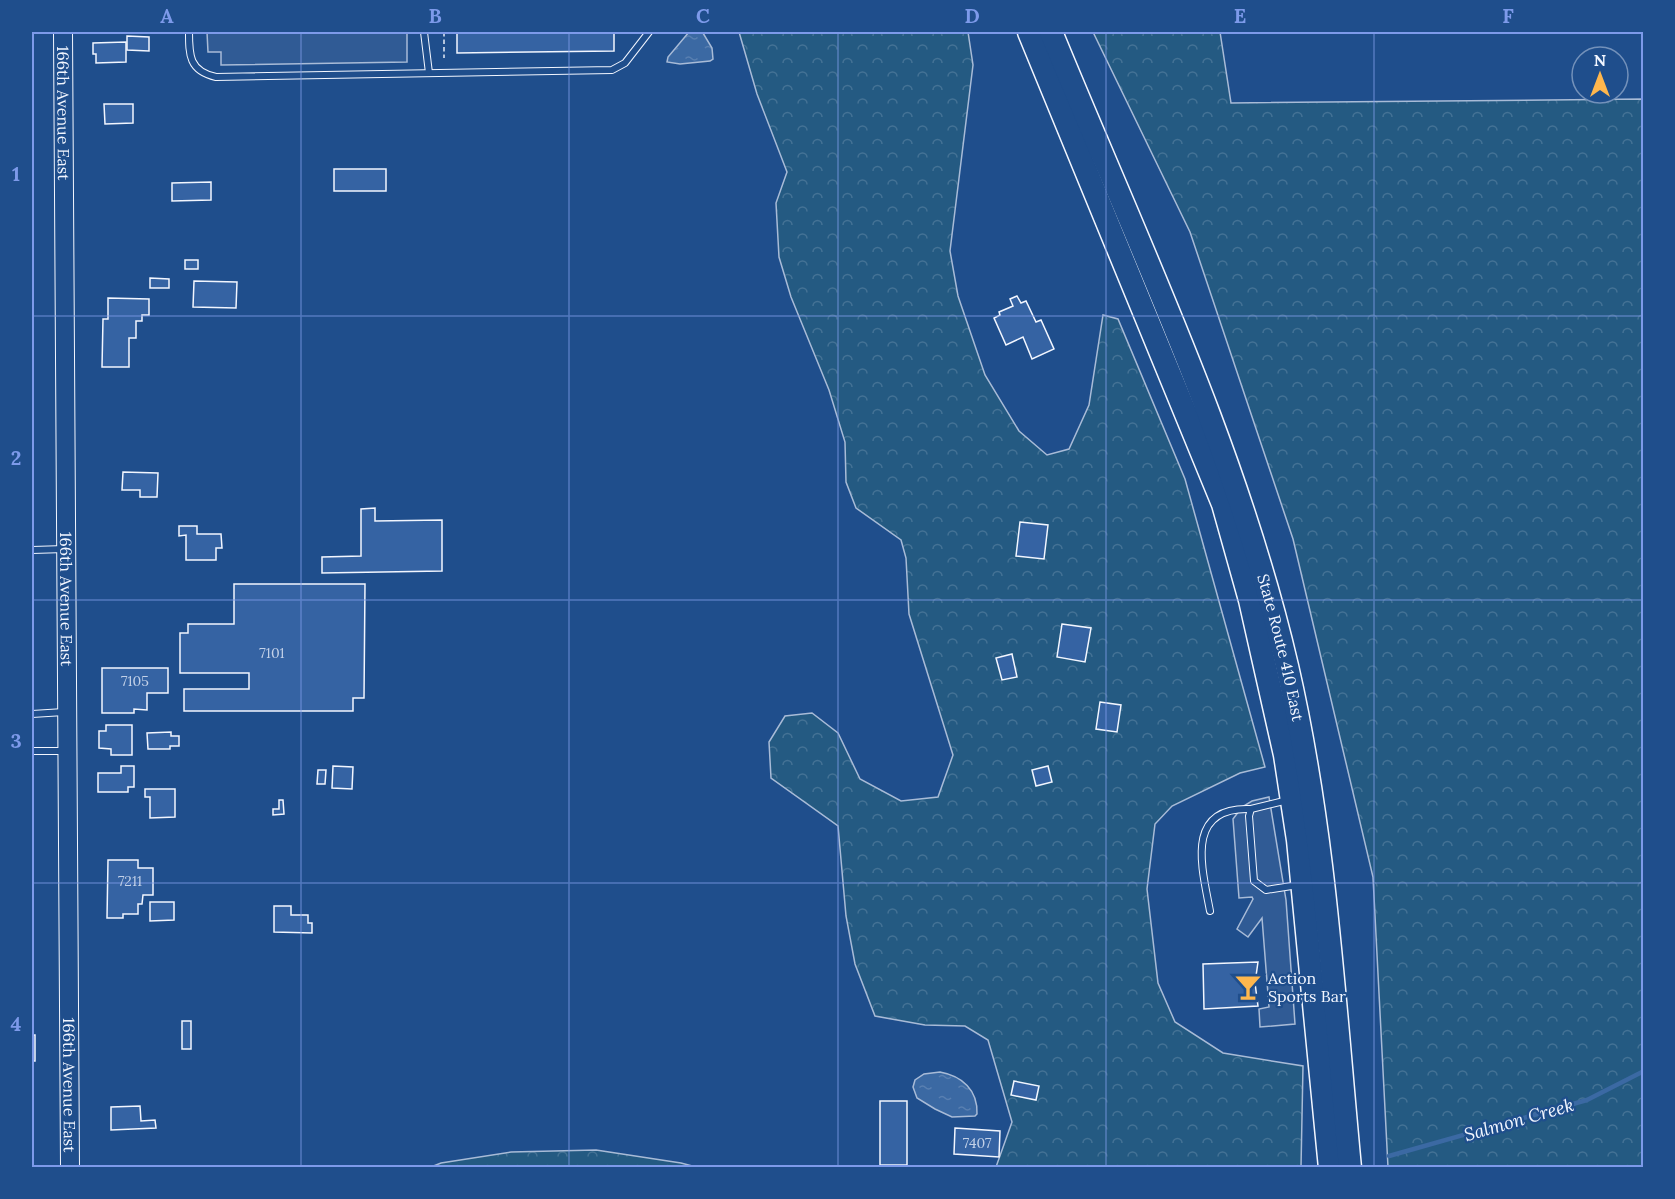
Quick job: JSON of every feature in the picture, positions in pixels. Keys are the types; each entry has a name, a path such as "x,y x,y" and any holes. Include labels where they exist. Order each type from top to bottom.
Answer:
{"highway":[{"path":"1026,32 1092,158"},
{"path":"1051,32 1092,158"},
{"name":"State Route 410 East","path":"1092,158 1223,504 1250,600 1285,755 1292,799 1303,884 1330,1167"},
{"name":"State Route 410 East","path":"1092,158 1139,241 1231,473 1263,574 1286,663 1308,772 1318,846 1350,1167"}],"street":[{"name":"166th Avenue East","path":"63,32 70,1167"}],"lane":[{"path":"189,32 190,59 202,72 216,77 612,70 624,63 649,32"},
{"path":"424,32 429,73"},
{"path":"32,550 66,549"},
{"path":"32,714 67,712"},
{"path":"32,751 67,751"},
{"path":"1210,911 1201,862 1206,831 1216,817 1233,808 1251,808 1292,799"},
{"path":"1251,808 1249,816 1254,881 1266,890 1303,884"}],"path":[{"path":"444,32 444,58"}],"green space":[{"path":"739,32 968,32 973,65 950,251 958,296 985,375 1019,431 1047,455 1069,449 1089,405 1103,315 1118,319 1185,479 1265,767 1240,773 1172,806 1155,824 1147,889 1158,983 1175,1022 1223,1053 1303,1066 1301,1167 996,1167 1012,1122 988,1040 965,1026 925,1025 875,1016 855,964 846,916 838,826 771,778 769,742 785,716 812,713 838,733 860,779 901,801 938,797 953,755 909,614 906,558 901,540 856,508 846,482 845,442 829,390 791,297 779,257 776,203 787,172 757,94"},
{"path":"1093,32 1220,32 1231,103 1570,100 1570,105 1630,105 1630,99 1643,99 1643,1167 1388,1167 1373,877 1293,539 1190,232"},
{"path":"596,1150 696,1167 431,1167 441,1163 511,1152"}],"shaded area":[{"path":"207,32 407,32 407,62 221,65 221,52 208,52"},
{"path":"1269,797 1286,900 1295,1024 1260,1027 1259,1009 1269,1007 1262,918 1248,937 1237,929 1253,899 1252,897 1239,898 1233,819 1242,807 1252,801"}],"water":[{"path":"689,32 703,33 712,48 713,59 680,64 667,62 668,57"},
{"path":"940,1072 962,1081 972,1091 977,1105 975,1116 952,1117 917,1098 913,1087 915,1080 924,1074"}],"building":[{"path":"457,32 614,32 614,51 457,53"},
{"path":"127,36 149,37 149,51 127,50"},
{"path":"126,42 126,62 96,63 93,43"},
{"path":"104,104 133,104 133,123 105,124"},
{"path":"334,169 386,169 386,191 334,191"},
{"path":"211,182 211,200 172,201 172,183"},
{"path":"185,260 198,260 198,269 185,269"},
{"path":"150,278 169,279 169,288 150,288"},
{"path":"194,281 237,282 236,308 193,307"},
{"path":"1017,296 1021,303 1026,301 1036,322 1041,320 1054,349 1032,359 1023,337 1006,345 994,318 1000,315 999,312 1013,306 1010,299"},
{"path":"108,298 149,299 149,315 142,315 142,321 136,321 136,338 129,338 129,367 102,367 103,319 108,319"},
{"path":"123,472 158,473 157,497 140,497 140,490 122,490"},
{"path":"375,508 375,521 442,520 442,571 322,573 322,557 361,556 361,509"},
{"path":"1020,522 1048,525 1044,559 1016,556"},
{"path":"179,526 197,526 197,534 221,534 222,548 216,548 216,560 186,560 186,535 179,536"},
{"path":"234,584 365,584 364,698 353,698 353,711 184,711 184,689 249,689 249,673 180,673 180,633 188,633 188,624 234,624"},
{"path":"1062,624 1091,628 1085,662 1057,657"},
{"path":"1012,654 1017,677 1002,680 996,658"},
{"path":"102,668 168,668 168,693 147,693 147,710 134,709 134,713 102,713"},
{"path":"1100,702 1121,705 1117,732 1096,729"},
{"path":"106,725 132,725 132,755 111,755 111,749 99,748 99,731 106,731"},
{"path":"171,732 171,736 179,736 179,746 170,746 170,749 148,749 147,733"},
{"path":"121,766 134,766 134,787 128,787 128,792 98,792 98,773 121,773"},
{"path":"333,766 353,767 352,789 332,788"},
{"path":"1048,766 1052,782 1036,786 1032,770"},
{"path":"318,770 326,770 325,784 317,784"},
{"path":"145,789 175,789 175,817 150,818 150,797 145,797"},
{"path":"279,800 283,800 284,814 273,815 273,809 279,809"},
{"path":"108,860 138,860 138,868 153,868 153,895 143,895 142,904 138,904 138,914 123,914 123,918 107,918"},
{"path":"150,902 174,902 174,920 150,921"},
{"path":"274,906 291,906 291,915 308,915 308,923 312,923 312,933 274,932"},
{"path":"1258,962 1255,983 1258,1006 1204,1009 1203,964"},
{"path":"182,1021 191,1021 191,1049 182,1049"},
{"path":"32,1035 35,1035 33,1069 32,1069"},
{"path":"1014,1081 1039,1086 1036,1100 1011,1095"},
{"path":"880,1101 907,1101 907,1165 880,1165"},
{"path":"140,1106 141,1121 155,1120 156,1128 111,1130 111,1107"},
{"path":"955,1128 1000,1131 999,1157 954,1154"}],"waterway":[{"name":"Salmon Creek","path":"1389,1156 1587,1100 1644,1071"}],"place":[{"name":"Action Sports Bar","path":"1248,987"}]}
